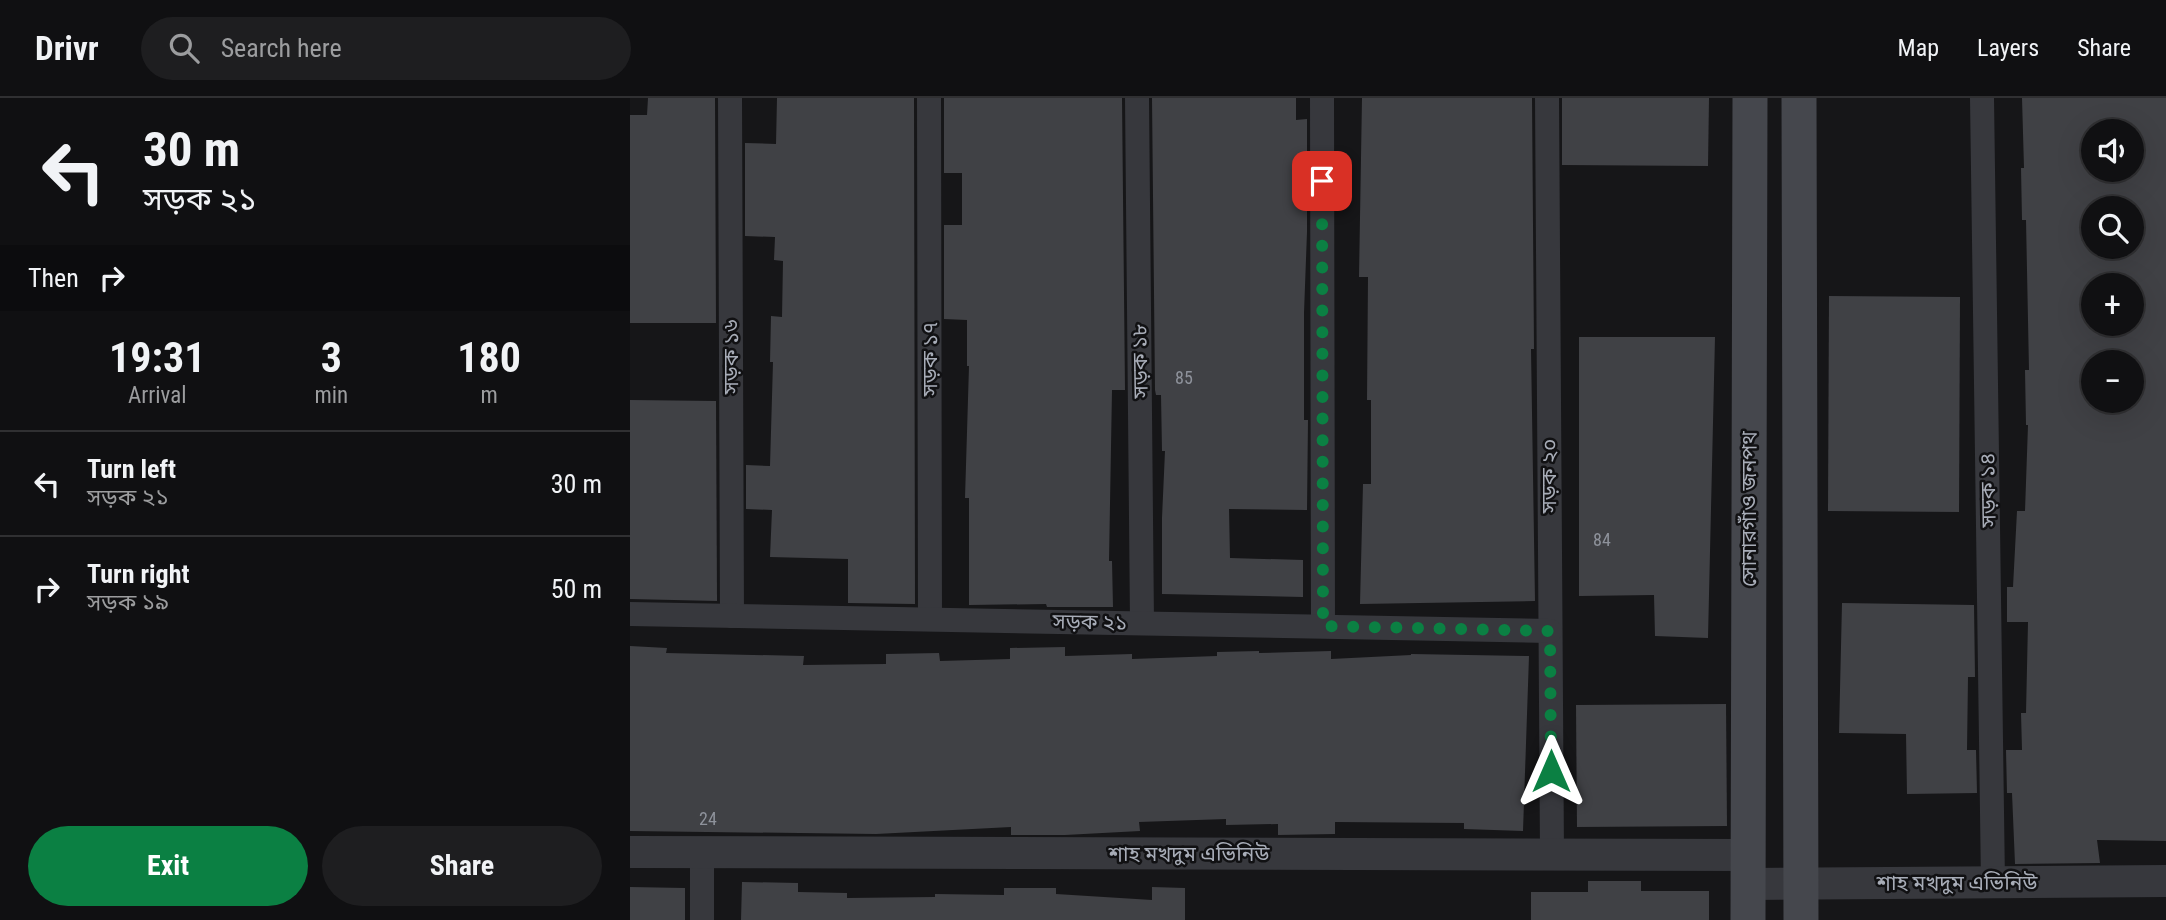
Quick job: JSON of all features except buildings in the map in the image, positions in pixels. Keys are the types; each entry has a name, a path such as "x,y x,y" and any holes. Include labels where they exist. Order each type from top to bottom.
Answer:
{"main road":[{"name":"সোনারগাঁও জনপথ","path":"1748,920 1750,98"},
{"path":"1799,98 1801,920"},
{"path":"1749,464 1800,464"}],"street":[{"name":"সড়ক ১৬","path":"730,98 732,616"},
{"name":"সড়ক ১৭","path":"929,98 930,619"},
{"name":"সড়ক ১৮","path":"1137,98 1142,623"},
{"path":"1322,98 1323,626"},
{"name":"সড়ক ২০","path":"1547,98 1552,854"},
{"name":"সড়ক ১৪","path":"1982,98 1993,883"},
{"name":"সড়ক ২১","path":"630,614 1550,631"},
{"name":"শাহ মখদুম এভিনিউ","path":"630,852 1552,854 1748,869 1801,883 2166,881"},
{"path":"702,853 702,920"}],"route":[{"path":"1322,181 1323,626 1550,631 1551,771"}]}
